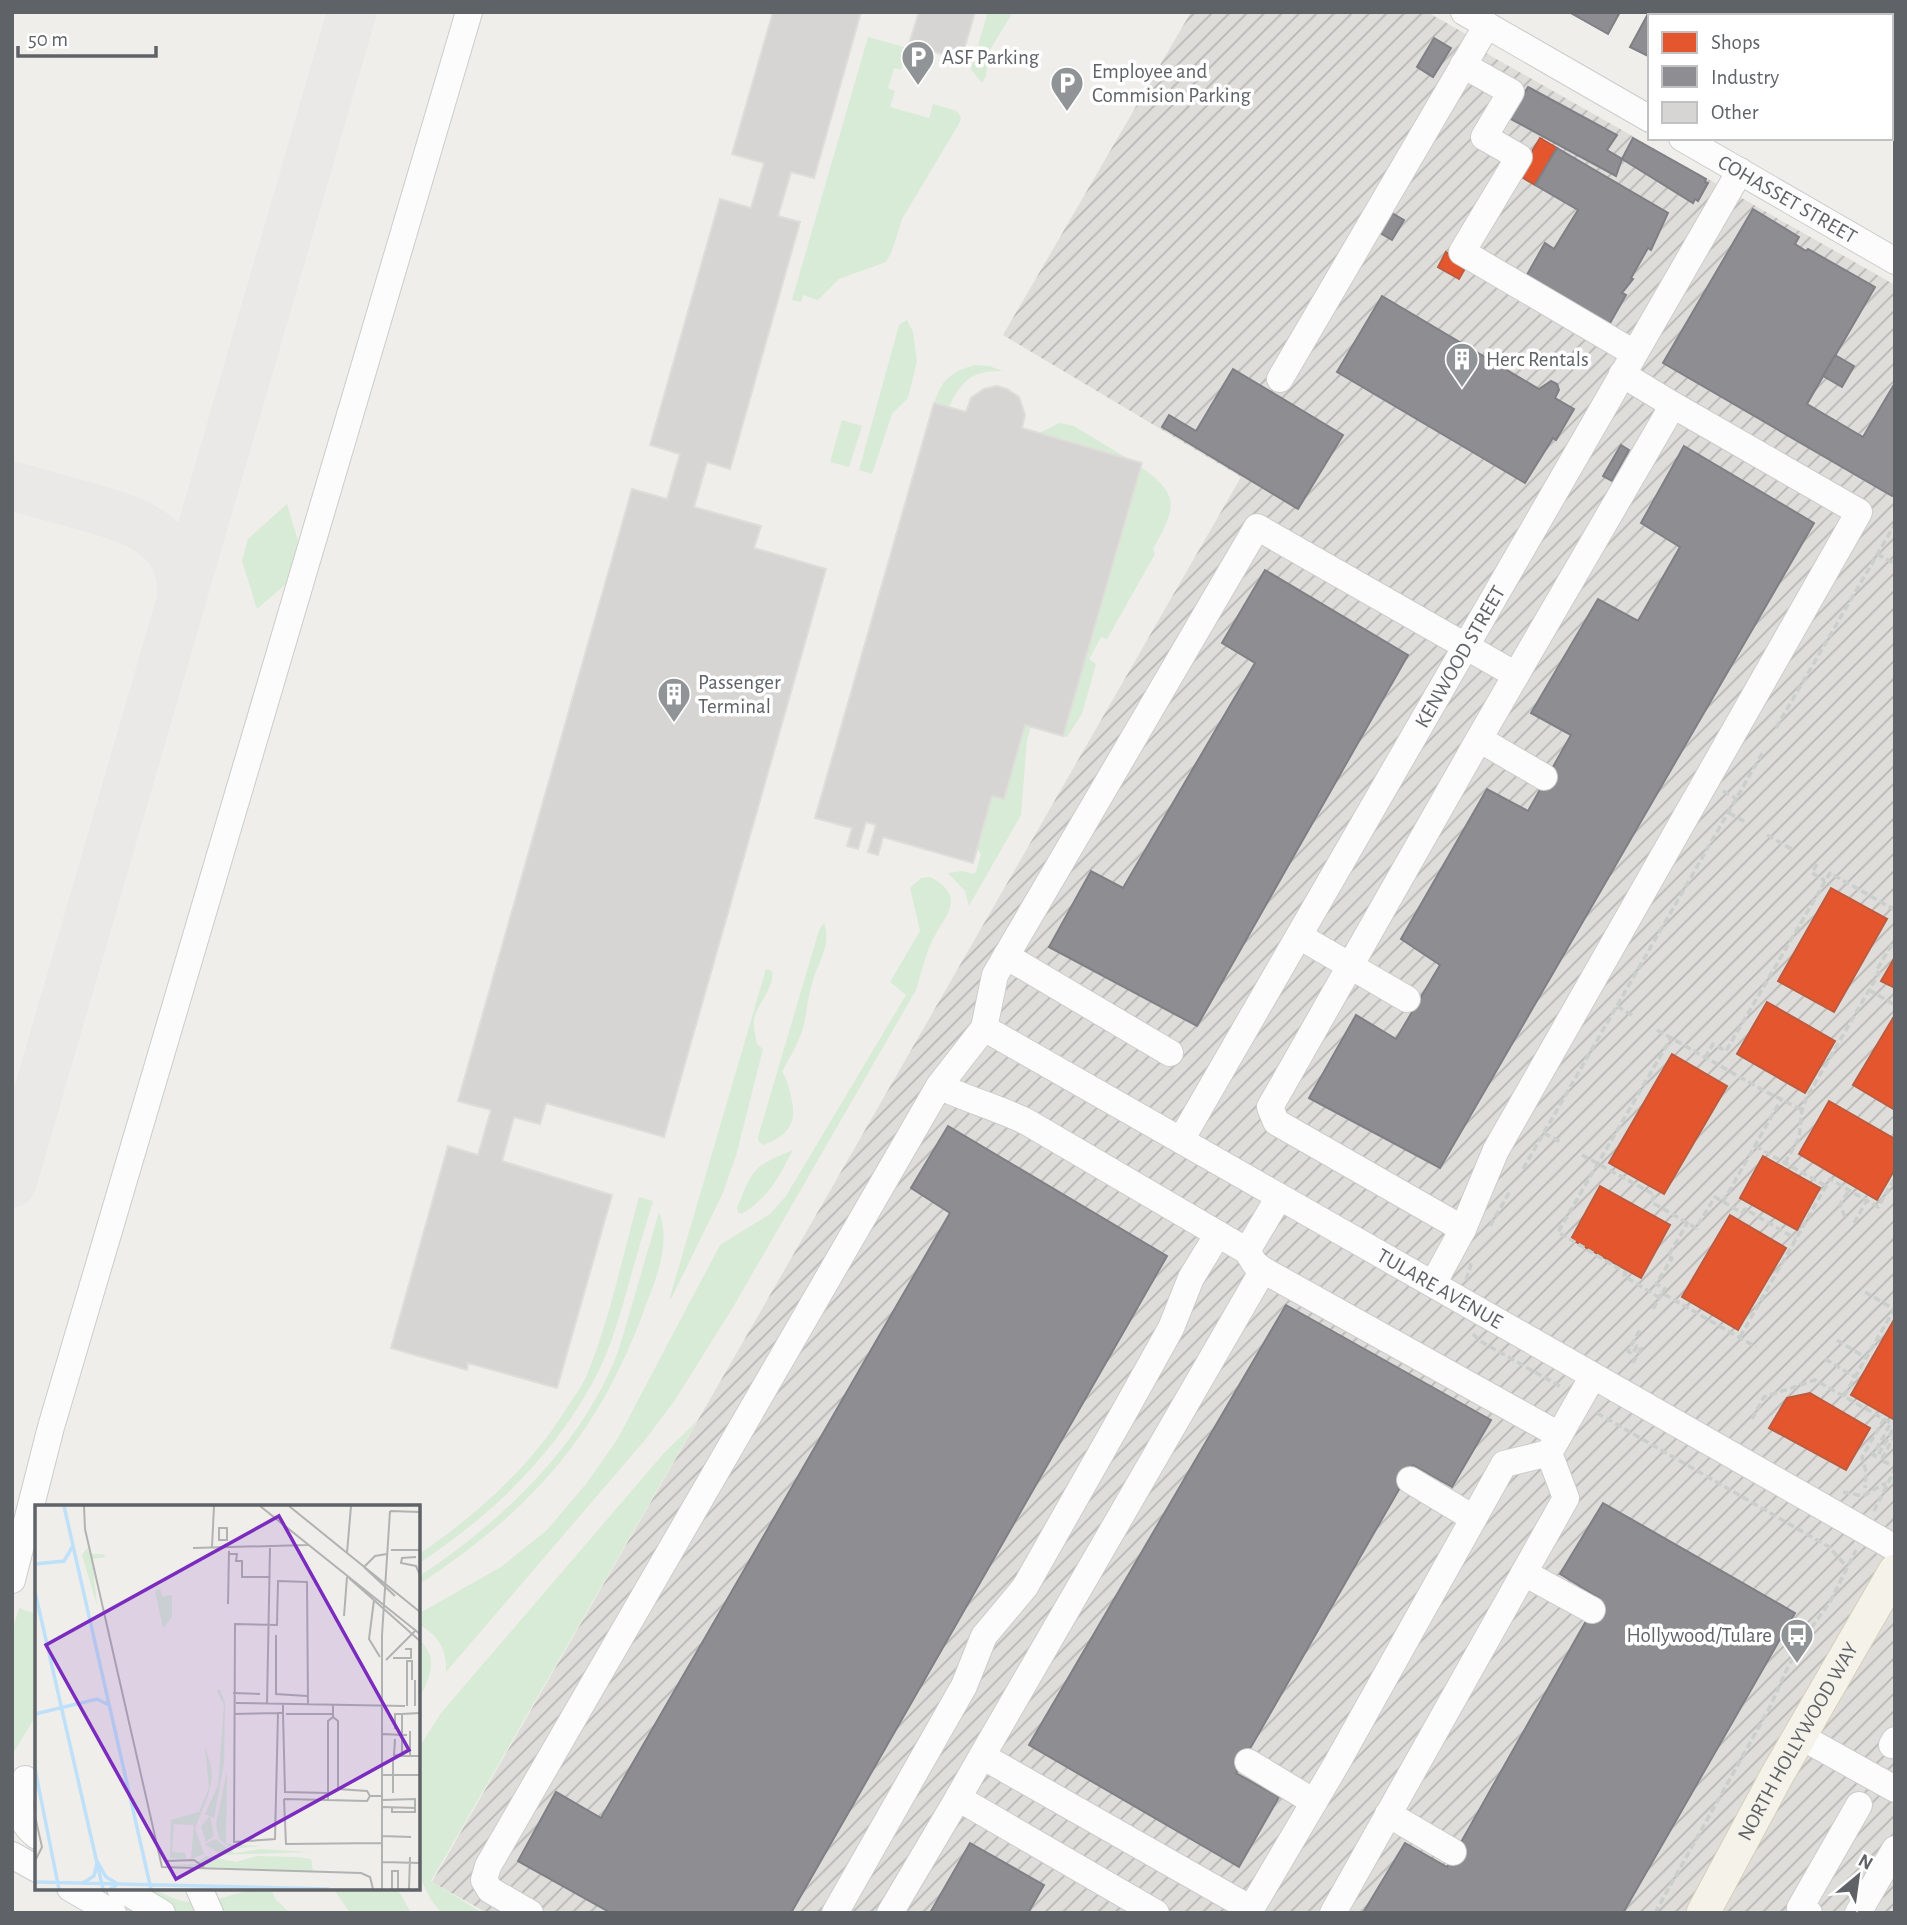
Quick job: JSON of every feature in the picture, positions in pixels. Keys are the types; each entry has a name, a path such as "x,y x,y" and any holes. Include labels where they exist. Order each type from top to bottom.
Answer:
{"main road":[{"name":"NORTH HOLLYWOOD WAY","path":"1703,1913 1800,1736 1895,1572"}],"street":[{"path":"12,1580 55,1413 469,12"},
{"path":"1464,12 1648,119"},
{"path":"1280,379 1487,25"},
{"path":"1433,1284 1463,1229 1496,1150 1859,512 1673,405 1628,364 1462,252 1519,157 1484,137 1511,92 1463,65"},
{"name":"COHASSET STREET","path":"1686,140 1895,261"},
{"name":"KENWOOD STREET","path":"1181,1140 1740,171"},
{"path":"1463,1229 1276,1122 1270,1107 1673,405"},
{"path":"530,1913 490,1890 484,1880 488,1866 939,1086 984,1028 995,975 1257,527 1516,676"},
{"path":"1479,739 1544,776"},
{"path":"1298,936 1408,999"},
{"path":"1006,956 1170,1053"},
{"name":"TULARE AVENUE","path":"984,1028 1895,1548"},
{"path":"939,1086 1027,1122 1218,1234 1255,1260 1554,1444 1566,1498 1333,1913"},
{"path":"890,1913 982,1756 1255,1260 1279,1197"},
{"path":"835,1913 964,1686 984,1636 1025,1587 1171,1328 1191,1278 1218,1234"},
{"path":"982,1756 1250,1911 1504,1464 1554,1444 1593,1376"},
{"path":"1410,1480 1473,1518"},
{"path":"1524,1573 1592,1611"},
{"path":"1800,1736 1895,1790"},
{"path":"1248,1762 1314,1802"},
{"path":"25,1780 18,1800 20,1818 35,1834"},
{"path":"958,1798 1156,1913"},
{"path":"1809,1913 1800,1908 1859,1804"},
{"path":"1388,1814 1452,1852"},
{"path":"12,1831 35,1846"},
{"path":"1858,1913 1895,1849"},
{"path":"12,1855 35,1868"},
{"path":"73,1890 113,1913"},
{"path":"123,1890 162,1913"},
{"path":"200,1890 210,1913"}],"path":[{"path":"1776,728 1895,524"},
{"path":"1877,554 1895,564"},
{"path":"1522,1169 1763,752"},
{"path":"1729,813 1747,823"},
{"path":"1767,835 1793,850"},
{"path":"1816,864 1812,873 1825,881"},
{"path":"1705,1058 1713,1044 1726,1051 1830,873 1895,910"},
{"path":"1785,1163 1799,1138 1802,1110 1807,1097 1879,973 1876,971 1895,939"},
{"path":"1869,990 1895,1005"},
{"path":"1617,1006 1635,1017"},
{"path":"1657,1030 1802,1110"},
{"path":"1671,1038 1558,1232 1626,1273 1623,1276 1756,1347"},
{"path":"1723,1202 1782,1098"},
{"path":"1544,1133 1562,1143"},
{"path":"1755,1146 1826,1186"},
{"path":"1582,1155 1655,1195 1651,1202 1696,1228 1715,1197 1742,1213 1745,1209 1797,1239"},
{"path":"1740,1337 1830,1179 1878,1207 1895,1178"},
{"path":"1845,1217 1840,1205 1849,1190"},
{"path":"1854,1223 1867,1200"},
{"path":"1653,1308 1665,1289 1656,1284 1672,1258 1668,1256 1688,1223"},
{"path":"1844,1396 1894,1308 1865,1292"},
{"path":"1466,1327 1480,1341 1550,1379 1598,1414 1829,1547 1847,1567 1830,1602 1786,1671 1770,1707 1655,1913"},
{"path":"1633,1363 1641,1348 1637,1346 1632,1354 1628,1352 1642,1328"},
{"path":"1836,1340 1866,1358"},
{"path":"1825,1359 1855,1377"},
{"path":"1752,1419 1764,1397 1815,1380 1891,1423 1873,1455 1877,1457 1895,1426"},
{"path":"1865,1488 1866,1472 1862,1457 1884,1419"},
{"path":"1889,1464 1881,1460 1895,1435"},
{"path":"1863,1496 1886,1483 1895,1469"}],"shaded area":[{"path":"1191,12 1427,12 1466,34 1463,40 1895,285 1895,1913 487,1913 432,1882 1241,477 1003,335"}],"green space":[{"path":"988,12 1013,12 988,53 986,76 982,83 971,69"},
{"path":"868,37 908,48 901,70 894,68 888,88 895,91 890,107 929,118 933,104 957,111 961,117 960,122 902,219 886,262 839,279 818,300 803,295 801,302 792,300"},
{"path":"907,320 913,332 917,361 908,398 892,414 872,474 859,470 899,325"},
{"path":"974,365 1003,371 983,373 969,379 958,390 949,407 934,403 948,378"},
{"path":"842,420 862,426 849,467 830,462"},
{"path":"1060,423 1074,426 1130,460 1039,433"},
{"path":"1141,467 1163,486 1169,495 1170,513 1153,549 1155,554 1107,639 1101,637 1089,659 1096,664 1082,714 1067,737 1063,736"},
{"path":"287,504 302,554 293,578 257,609 242,561 248,539"},
{"path":"1025,725 1031,727 1027,740 1021,815 969,906 965,891 948,873 976,872 981,854 977,849 992,796 1004,799"},
{"path":"930,877 942,884 951,899 947,915 932,941 916,990 732,1309 675,1400 645,1440 446,1672 443,1650 436,1638 420,1625 420,1613 501,1567 547,1530 586,1484 617,1440 720,1245 770,1214 786,1196 906,995 890,982 920,931 910,888 921,878"},
{"path":"824,923 826,945 811,986 803,1028 782,1072 792,1103 792,1119 786,1132 763,1145 758,1137 819,930"},
{"path":"766,969 772,971 771,983 754,1023 757,1044 763,1049 736,1156 722,1195 671,1299 670,1297"},
{"path":"793,1150 778,1178 766,1193 752,1207 742,1214 738,1213 737,1208 756,1170 769,1160"},
{"path":"639,1197 653,1201 611,1342 584,1398 545,1453 522,1478 473,1524 420,1563 420,1554 500,1490 551,1431 586,1377 615,1288"},
{"path":"659,1212 664,1235 654,1282 627,1351 607,1393 584,1431 558,1465 496,1527 420,1584 420,1576 503,1512 553,1460 594,1402 620,1347"},
{"path":"697,1421 431,1881 482,1913 442,1913 431,1900 420,1878 420,1746 441,1713 664,1453"},
{"path":"19,1608 35,1613 35,1717 12,1755 12,1632"},
{"path":"420,1641 431,1661 429,1677 420,1697"},
{"path":"89,1890 154,1890 178,1900 199,1902 249,1890 271,1890 276,1900 290,1913 129,1913"},
{"path":"334,1890 398,1890 411,1913 350,1913"}],"building: Shops":[{"path":"1540,138 1557,148 1535,185 1518,175"},
{"path":"1446,252 1467,265 1459,279 1438,267"},
{"path":"1831,888 1887,919 1834,1012 1778,981"},
{"path":"1895,957 1895,988 1881,981"},
{"path":"1767,1002 1835,1041 1805,1093 1737,1054"},
{"path":"1893,1018 1895,1019 1895,1110 1853,1085"},
{"path":"1672,1054 1727,1086 1664,1194 1609,1163"},
{"path":"1829,1101 1895,1139 1895,1169 1877,1200 1799,1154"},
{"path":"1763,1156 1820,1188 1797,1230 1740,1198"},
{"path":"1600,1186 1670,1225 1641,1278 1571,1239"},
{"path":"1730,1215 1786,1248 1738,1330 1682,1297"},
{"path":"1895,1318 1895,1420 1851,1395"},
{"path":"1810,1393 1870,1428 1846,1470 1769,1428 1787,1398"}],"building: Industry":[{"path":"1569,12 1620,12 1608,34"},
{"path":"1649,12 1735,12 1648,14 1648,56 1630,47"},
{"path":"1434,38 1451,48 1433,77 1417,67"},
{"path":"1528,87 1617,135 1607,150 1622,159 1616,176 1509,118"},
{"path":"1633,138 1706,179 1705,182 1708,183 1698,201 1695,199 1693,203 1622,159"},
{"path":"1557,148 1668,213 1651,250 1648,248 1631,278 1633,279 1622,293 1626,295 1609,325 1524,280 1545,243 1554,249 1578,210 1535,185"},
{"path":"1753,209 1799,237 1795,244 1875,287 1807,404 1863,437 1895,383 1895,491 1892,496 1663,363"},
{"path":"1392,213 1404,220 1392,240 1380,233"},
{"name":"Herc Rentals","path":"1382,296 1539,389 1551,381 1557,384 1559,390 1555,398 1574,409 1556,440 1553,438 1525,483 1337,372"},
{"path":"1835,355 1854,366 1842,387 1823,376"},
{"path":"1233,369 1343,435 1298,509 1162,427 1169,415 1196,431"},
{"path":"1621,445 1629,450 1612,481 1603,476"},
{"path":"1684,446 1814,523 1440,1168 1309,1098 1356,1015 1396,1039 1440,965 1401,939 1487,789 1528,811 1571,735 1531,713 1598,599 1638,621 1680,547 1641,523"},
{"path":"1265,570 1408,655 1197,1026 1049,947 1091,871 1123,888 1255,663 1222,643"},
{"path":"948,1126 1167,1256 791,1913 611,1913 518,1861 556,1792 601,1818 950,1213 911,1188"},
{"path":"1286,1305 1491,1420 1452,1487 1413,1465 1236,1773 1279,1797 1239,1867 1029,1745"},
{"path":"1603,1503 1795,1613 1623,1913 1363,1913 1405,1843 1447,1867 1599,1598 1560,1574"},
{"path":"970,1843 1044,1885 1028,1913 930,1913"}],"building: Other":[{"name":"Passenger Terminal","path":"773,12 861,12 814,178 791,172 778,216 800,222 730,469 707,462 694,507 761,526 754,548 826,569 664,1137 546,1103 540,1124 514,1117 502,1161 612,1195 557,1388 468,1363 467,1370 391,1348 448,1146 478,1155 491,1110 458,1101 632,489 667,499 680,454 650,445 720,199 751,208 764,163 732,154"},
{"path":"919,12 975,12 961,60 909,44"},
{"path":"997,386 1019,397 1025,415 1022,428 1142,463 1063,736 1025,725 1004,799 992,796 973,863 883,837 878,855 868,852 876,825 866,822 858,849 847,846 852,828 815,818 934,403 966,412 971,398 984,389"}],"taxiway":[{"path":"12,1183 352,12"},
{"path":"12,486 100,510 152,532 175,558 180,577 181,599"}],"place":[{"name":"ASF Parking","path":"918,87"},
{"name":"Employee and Commision Parking","path":"1067,113"},
{"name":"Herc Rentals","path":"1462,389"},
{"name":"Passenger Terminal","path":"674,724"},
{"name":"Hollywood/Tulare","path":"1797,1665"}]}
